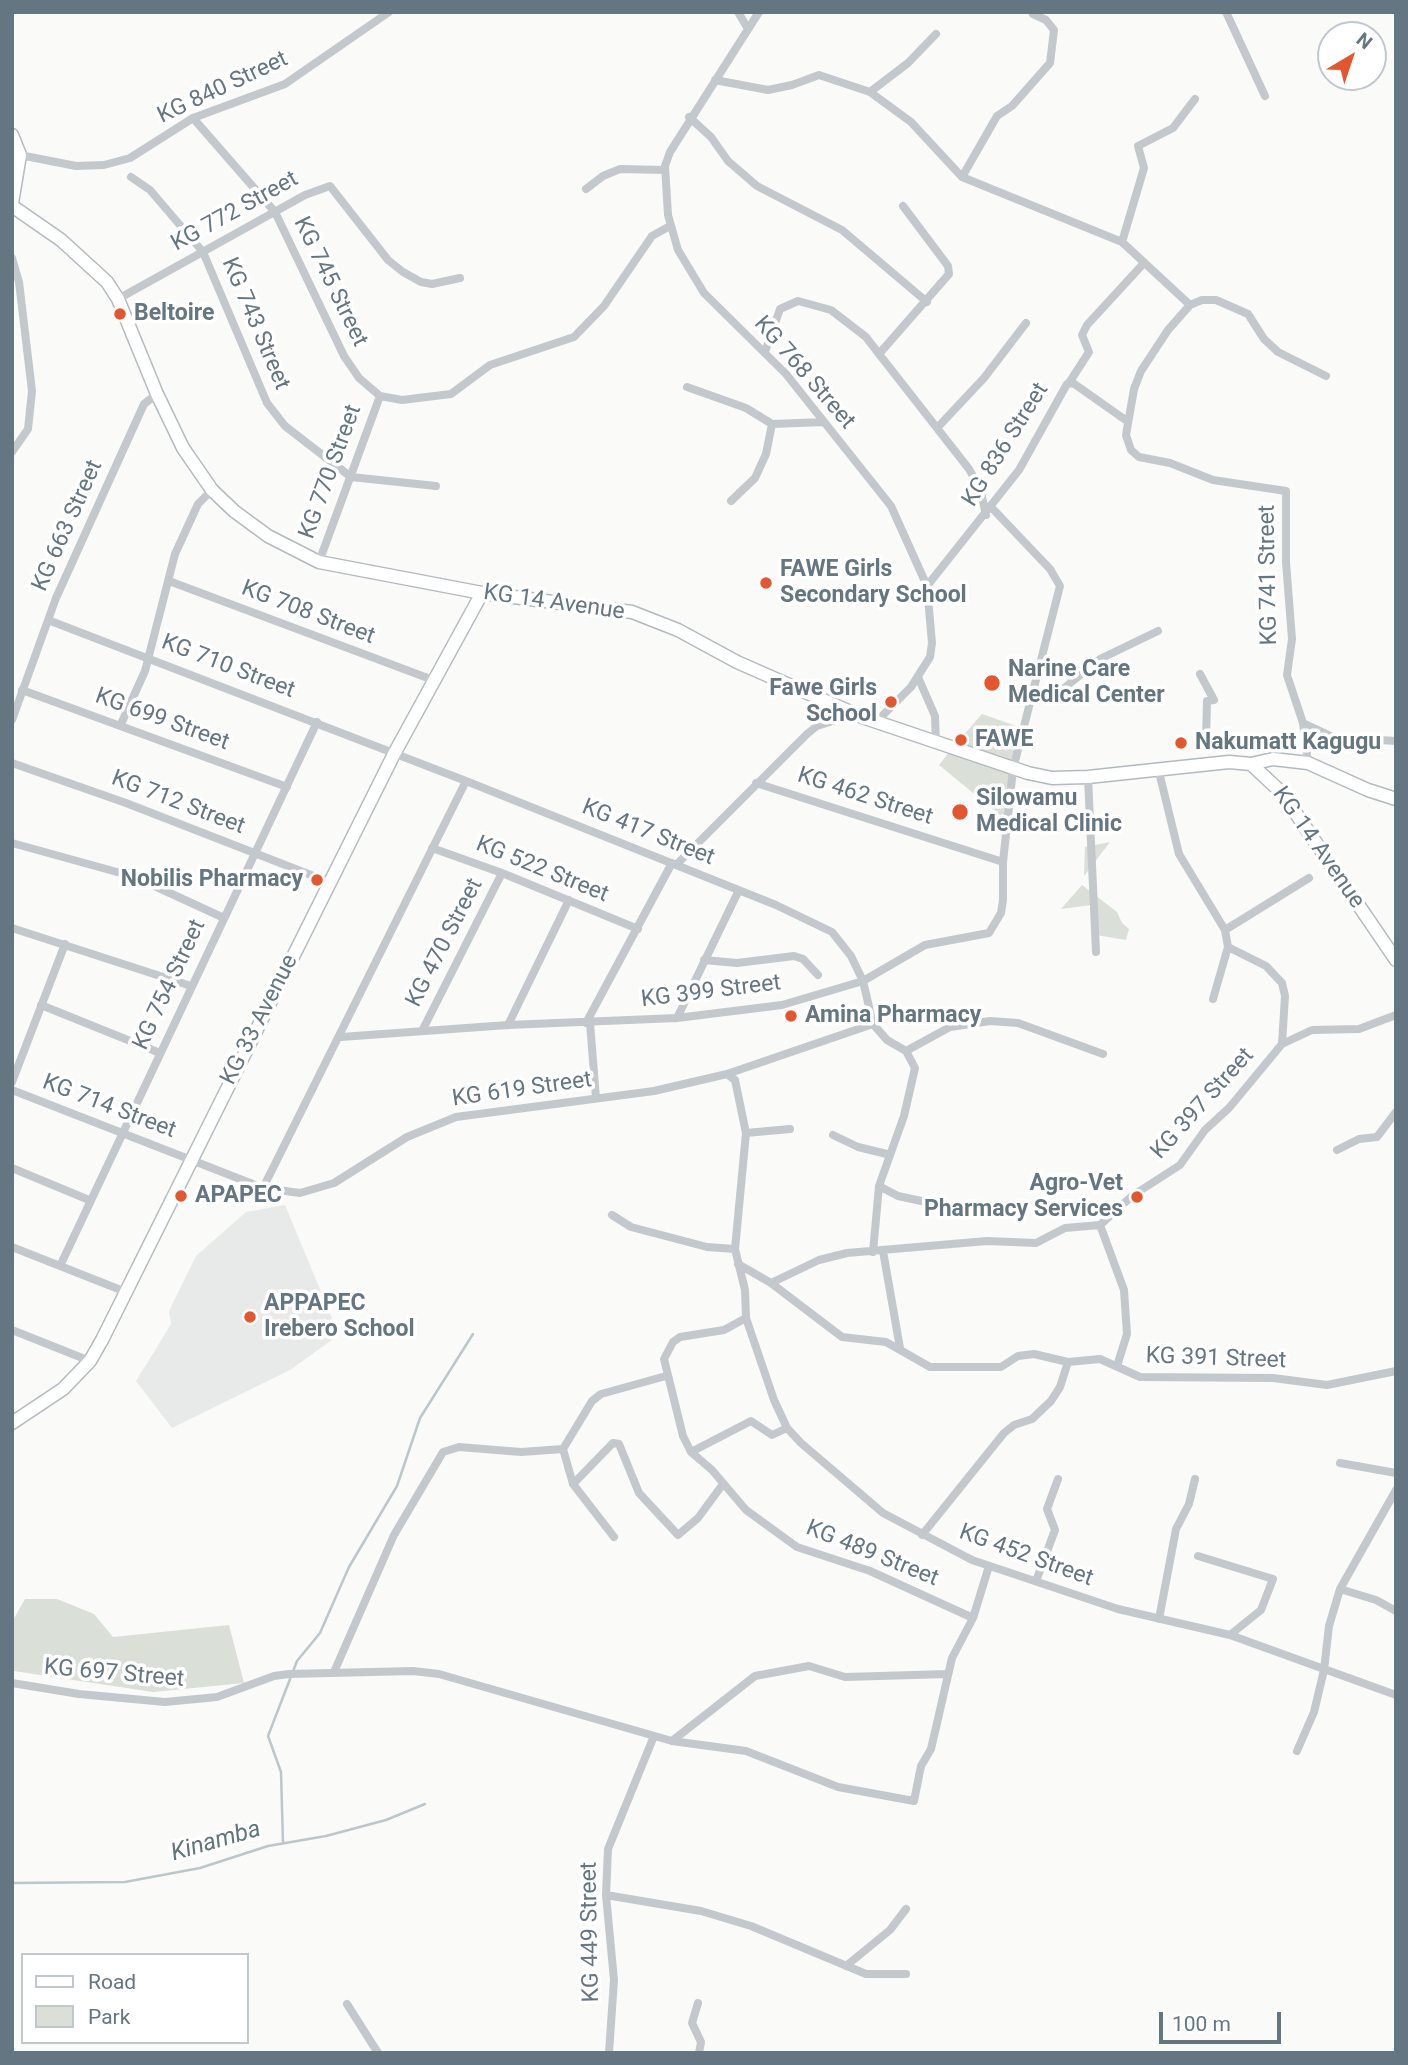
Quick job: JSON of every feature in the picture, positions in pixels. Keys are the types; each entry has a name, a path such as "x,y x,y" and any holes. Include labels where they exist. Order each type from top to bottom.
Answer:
{"main road":[{"path":"12,135 20,155 12,204"},
{"name":"KG 14 Avenue","path":"12,204 89,263 118,299 157,394 183,448 212,490 255,528 319,562 482,593 632,612 678,630 737,662 846,710 1013,769 1052,778 1088,778 1229,762 1251,764 1282,793 1396,960"},
{"name":"KG 33 Avenue","path":"16,1416 63,1389 90,1361 394,754 482,593"},
{"path":"1251,764 1273,759 1308,763 1368,790 1396,799"}],"street":[{"name":"KG 840 Street","path":"20,155 76,166 104,165 130,158 193,118 285,84 389,12"},
{"path":"738,12 748,29"},
{"name":"KG 768 Street","path":"760,12 689,117 670,152 666,170 670,226 685,264 704,293 765,352 891,506 927,586 932,643 930,657 918,677 876,722"},
{"path":"1226,12 1265,96"},
{"path":"962,177 997,116 1019,99 1049,63 1054,30 1046,20 1033,14"},
{"path":"870,92 908,63 936,34"},
{"path":"715,80 768,90 819,75 870,92 911,122 962,177 1122,242 1190,305"},
{"path":"1122,242 1144,168 1138,146 1173,128 1195,99"},
{"path":"689,117 711,137 728,161 757,186 842,230 927,302"},
{"name":"KG 745 Street","path":"193,118 275,212 344,356 359,378 380,396"},
{"path":"586,190 620,169 666,170"},
{"name":"KG 743 Street","path":"131,177 150,190 203,252 274,414 351,477"},
{"name":"KG 772 Street","path":"118,299 321,187 330,186 388,260 403,272 421,282 432,284 460,278"},
{"path":"879,354 927,302 950,270 903,206"},
{"path":"380,396 402,400 450,394 491,365 574,337 604,306 652,236 670,226"},
{"path":"12,258 19,282 32,391 28,429 12,452"},
{"path":"1069,383 1089,352 1082,335 1087,325 1144,263"},
{"path":"1127,421 1141,371 1190,305 1209,299 1248,314 1264,339 1278,352 1326,376"},
{"path":"765,352 780,309 798,301 831,310 866,337 938,428 980,488 989,511"},
{"path":"938,428 984,378 1026,323"},
{"name":"KG 836 Street","path":"927,586 989,511 1018,470 1069,383 1127,421"},
{"path":"687,387 746,408 772,424 824,422"},
{"name":"KG 663 Street","path":"12,720 48,620 144,404 157,394"},
{"name":"KG 770 Street","path":"319,562 380,396"},
{"name":"KG 741 Street","path":"1127,421 1128,442 1139,457 1170,463 1213,480 1286,491 1286,562 1292,639 1287,675 1303,723 1308,763"},
{"path":"731,501 755,478 766,454 772,424"},
{"path":"351,477 436,486"},
{"path":"121,724 149,657 169,581 170,567 198,504 212,490"},
{"name":"KG 399 Street","path":"341,1037 509,1025 677,1018 782,1005 863,981 925,945 989,933 1001,913 1003,862 1013,769 1060,582 989,511"},
{"name":"KG 708 Street","path":"169,581 433,680"},
{"name":"KG 710 Street","path":"48,620 394,754"},
{"path":"1029,701 1058,694 1100,659 1158,631"},
{"path":"1200,674 1214,700 1207,701 1206,741"},
{"path":"918,677 937,720 936,743"},
{"name":"KG 699 Street","path":"22,690 121,724 287,787"},
{"path":"597,1098 588,1023 674,864 807,734 817,726 833,721 846,710"},
{"name":"KG 754 Street","path":"60,1266 317,722"},
{"path":"1303,723 1333,737 1380,737 1396,741"},
{"name":"KG 417 Street","path":"394,754 816,922 832,932 851,956 863,981 873,1024"},
{"name":"KG 712 Street","path":"12,764 329,882"},
{"path":"1159,772 1171,828 1184,867 1225,930 1228,947 1213,999"},
{"path":"1088,778 1096,952"},
{"path":"264,1188 466,781"},
{"name":"KG 462 Street","path":"756,783 1003,862"},
{"path":"12,843 135,877 223,918"},
{"name":"KG 522 Street","path":"432,848 502,873 638,929"},
{"name":"KG 470 Street","path":"422,1031 502,873"},
{"path":"1225,930 1309,878"},
{"path":"677,1018 739,890"},
{"path":"509,1025 569,901"},
{"path":"12,928 191,986"},
{"path":"12,1082 65,944"},
{"name":"KG 397 Street","path":"1100,1225 1132,1196 1180,1165 1205,1130 1230,1108 1282,1044 1285,996 1282,983 1266,966 1228,947"},
{"path":"704,960 737,963 794,956 803,959 818,975"},
{"path":"41,1005 160,1053"},
{"path":"1282,1044 1312,1030 1359,1029 1396,1015"},
{"path":"906,1051 950,1027 990,1021 1018,1023 1103,1054"},
{"path":"873,1024 887,1040 906,1051 915,1068 904,1116 887,1154 879,1186 873,1252"},
{"name":"KG 619 Street","path":"191,1159 264,1188 291,1193 320,1189 407,1137 456,1117 654,1091 727,1074 873,1024"},
{"name":"KG 452 Street","path":"727,1074 735,1080 746,1133 735,1249 745,1290 746,1318 774,1400 787,1427 809,1450 883,1513 949,1550 989,1566 1159,1619 1230,1635 1396,1695"},
{"name":"KG 714 Street","path":"12,1090 191,1159"},
{"path":"1337,1150 1359,1139 1377,1137 1396,1112"},
{"path":"746,1133 790,1129"},
{"path":"833,1135 858,1147 887,1154"},
{"path":"12,1168 89,1200"},
{"path":"879,1186 898,1196 926,1202"},
{"path":"611,1215 631,1227 706,1247 735,1249"},
{"path":"771,1283 819,1260 987,1241 1036,1243 1065,1227 1100,1225 1120,1271 1124,1290 1127,1334 1116,1366"},
{"path":"12,1247 126,1292"},
{"path":"883,1251 900,1348"},
{"name":"KG 391 Street","path":"738,1264 771,1283 842,1337 872,1338 900,1348 930,1367 1001,1367 1018,1356 1034,1354 1068,1362 1100,1359 1140,1377 1273,1378 1326,1385 1396,1371"},
{"path":"614,1536 573,1484 563,1449 592,1401 601,1394 666,1376 664,1359 673,1342 680,1337 724,1330 746,1318"},
{"path":"12,1330 90,1361"},
{"path":"922,1535 1004,1433 1014,1425 1032,1419 1051,1401 1060,1387 1068,1362"},
{"name":"KG 489 Street","path":"666,1376 675,1395 683,1436 691,1452 746,1510 797,1547 870,1571 973,1618"},
{"path":"691,1452 751,1421 772,1435 787,1427"},
{"path":"573,1484 613,1443 619,1444 639,1493 660,1519 680,1535 704,1512 723,1484"},
{"path":"334,1672 394,1535 443,1452 459,1447 521,1452 563,1449"},
{"path":"1340,1463 1396,1473"},
{"path":"1036,1581 1055,1530 1047,1509 1058,1479"},
{"path":"1159,1619 1176,1529 1189,1504 1195,1479"},
{"path":"1297,1751 1314,1712 1324,1670 1329,1626 1340,1590 1396,1490"},
{"path":"1198,1556 1273,1579 1261,1610 1230,1635"},
{"path":"672,1741 755,1676 809,1666 845,1677 948,1674 952,1658 973,1618 989,1566"},
{"path":"1340,1590 1376,1600 1396,1611"},
{"name":"KG 697 Street","path":"12,1683 165,1702 200,1701 234,1692 274,1676 413,1671 439,1674 672,1741 747,1751 838,1787 914,1801 921,1766 931,1749 948,1674"},
{"name":"KG 449 Street","path":"609,2053 614,1980 606,1895 610,1838 654,1736"},
{"path":"606,1895 701,1911 751,1926 846,1966 875,1975 906,1973"},
{"path":"846,1966 890,1930 906,1909"},
{"path":"698,2003 692,2022 701,2042 699,2053"},
{"path":"347,2004 378,2053"}],"shaded area":[{"name":"APPAPEC Irebero School","path":"285,1205 339,1335 290,1370 172,1428 136,1381 171,1324 169,1311 196,1256 246,1212"}],"green space":[{"name":"FAWE","path":"982,714 1019,727 1011,766 954,746"},
{"path":"950,751 1010,770 1006,820 939,765"},
{"path":"1110,842 1084,876 1085,847"},
{"path":"1082,885 1117,912 1122,923 1129,929 1126,940 1096,935 1092,905 1061,909"},
{"path":"25,1599 57,1599 94,1614 113,1637 229,1625 244,1683 153,1692 14,1671 12,1622"}],"waterway":[{"path":"283,1843 281,1772 268,1736 297,1661 320,1633 349,1567 397,1486 420,1418 473,1334"},
{"name":"Kinamba","path":"12,1883 125,1882 200,1868 268,1846 326,1836 386,1820 425,1804"}],"place":[{"name":"Beltoire","path":"120,314"},
{"name":"FAWE Girls Secondary School","path":"766,583"},
{"name":"Narine Care Medical Center","path":"992,683"},
{"name":"Fawe Girls School","path":"891,702"},
{"name":"FAWE","path":"961,740"},
{"name":"Nakumatt Kagugu","path":"1181,743"},
{"name":"Silowamu Medical Clinic","path":"960,812"},
{"name":"Nobilis Pharmacy","path":"317,880"},
{"name":"Amina Pharmacy","path":"791,1016"},
{"name":"APAPEC","path":"181,1196"},
{"name":"Agro-Vet Pharmacy Services","path":"1137,1197"},
{"name":"APPAPEC Irebero School","path":"250,1317"}]}
